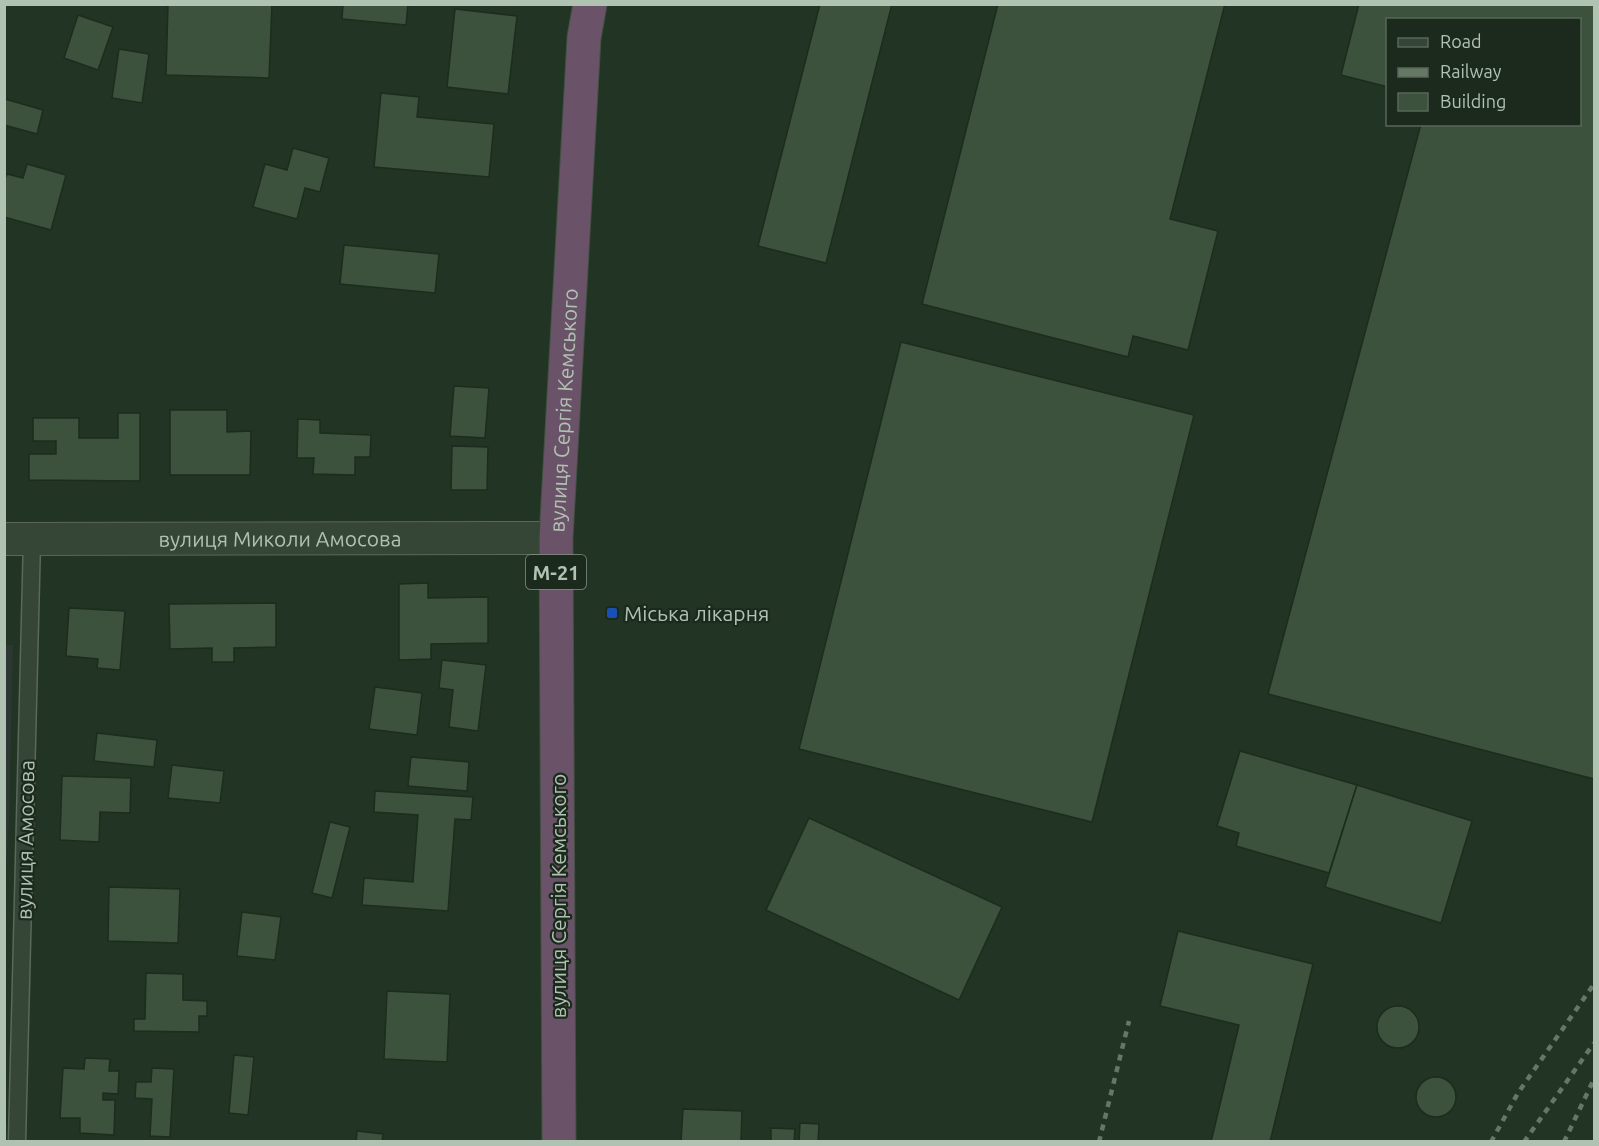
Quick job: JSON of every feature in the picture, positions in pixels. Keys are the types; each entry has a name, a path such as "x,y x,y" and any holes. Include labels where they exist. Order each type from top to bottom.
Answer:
{"highway":[{"name":"вулиця Сергія Кемського","path":"560,1142 556,538 583,50 590,4"}],"street":[{"name":"вулиця Миколи Амосова","path":"18,539 556,538"}],"lane":[{"name":"вулиця Амосова","path":"17,1142 18,539"}],"shaded area":[{"path":"5,645 13,645 9,822 5,879"}],"building":[{"path":"168,4 272,4 269,78 166,75"},
{"path":"343,4 408,4 406,25 342,19"},
{"path":"820,4 892,4 826,263 758,246"},
{"path":"998,4 1225,4 1170,219 1218,231 1188,350 1133,336 1128,357 922,304"},
{"path":"1359,4 1594,4 1594,779 1268,694 1420,126 1581,126 1581,18 1386,18 1386,86 1341,75"},
{"path":"455,9 517,16 508,94 447,87"},
{"path":"78,15 113,27 98,70 64,58"},
{"path":"119,49 149,54 142,103 112,98"},
{"path":"381,93 419,97 417,117 494,124 489,177 374,167"},
{"path":"5,99 43,110 37,134 4,125"},
{"path":"293,148 329,158 320,192 305,188 297,219 253,207 265,164 287,170"},
{"path":"27,164 66,175 51,230 4,217 4,181 7,174 23,178"},
{"path":"344,245 439,254 435,293 340,284"},
{"path":"901,342 1194,415 1092,822 799,749"},
{"path":"454,386 489,388 485,438 450,436"},
{"path":"170,410 227,410 227,432 251,431 250,475 170,475"},
{"path":"118,413 140,413 140,481 29,480 29,454 56,454 56,441 33,441 33,418 79,418 79,438 118,438"},
{"path":"298,419 320,420 320,433 371,435 370,457 355,457 355,475 313,474 314,458 297,458"},
{"path":"452,446 488,447 487,490 451,490"},
{"path":"428,583 428,598 488,597 488,643 431,644 431,659 399,660 399,584"},
{"path":"276,603 276,647 234,648 234,662 212,662 212,648 170,649 169,604"},
{"path":"69,608 125,611 120,670 97,668 98,659 66,656"},
{"path":"442,660 486,665 478,731 449,727 453,690 439,688"},
{"path":"375,687 422,693 417,735 369,729"},
{"path":"97,733 157,740 154,767 94,761"},
{"path":"1240,751 1357,785 1329,873 1236,846 1239,833 1217,826"},
{"path":"411,757 469,762 467,791 408,786"},
{"path":"172,765 224,771 220,803 168,798"},
{"path":"62,776 131,778 130,813 100,812 99,842 60,840"},
{"path":"1357,785 1472,821 1441,923 1325,887"},
{"path":"375,791 473,797 471,820 455,819 448,911 362,905 364,878 413,882 418,815 374,812"},
{"path":"809,818 1002,907 959,1000 766,910"},
{"path":"330,822 350,827 332,898 312,893"},
{"path":"109,887 180,889 178,943 108,941"},
{"path":"242,912 281,917 275,960 237,956"},
{"path":"1178,931 1313,964 1270,1142 1211,1142 1239,1025 1160,1006"},
{"path":"146,973 183,974 183,1000 207,1001 207,1016 199,1016 199,1032 134,1031 134,1019 145,1019"},
{"path":"387,991 450,994 447,1062 384,1059"},
{"path":"1398,1006 1413,1012 1419,1027 1413,1042 1398,1048 1383,1042 1377,1027 1383,1012"},
{"path":"234,1055 254,1057 248,1115 229,1113"},
{"path":"85,1058 110,1059 109,1071 119,1071 118,1094 103,1093 103,1100 115,1100 114,1135 80,1133 80,1118 60,1118 63,1068 84,1069"},
{"path":"152,1068 174,1069 170,1137 150,1136 152,1099 135,1098 136,1082 151,1082"},
{"path":"1436,1077 1444,1078 1450,1083 1455,1089 1455,1105 1450,1111 1444,1116 1436,1117 1428,1116 1422,1111 1417,1105 1416,1097 1417,1089 1422,1083 1428,1078"},
{"path":"683,1109 742,1111 741,1142 681,1142"},
{"path":"800,1123 819,1124 818,1142 799,1142"},
{"path":"771,1128 795,1129 794,1142 771,1142"},
{"path":"357,1131 383,1134 382,1142 356,1142"}],"railway":[{"path":"1491,1142 1518,1093 1594,984"},
{"path":"1099,1142 1129,1021"},
{"path":"1524,1142 1594,1043"},
{"path":"1564,1142 1594,1079"}],"place":[{"name":"Міська лікарня","path":"612,613"}]}
